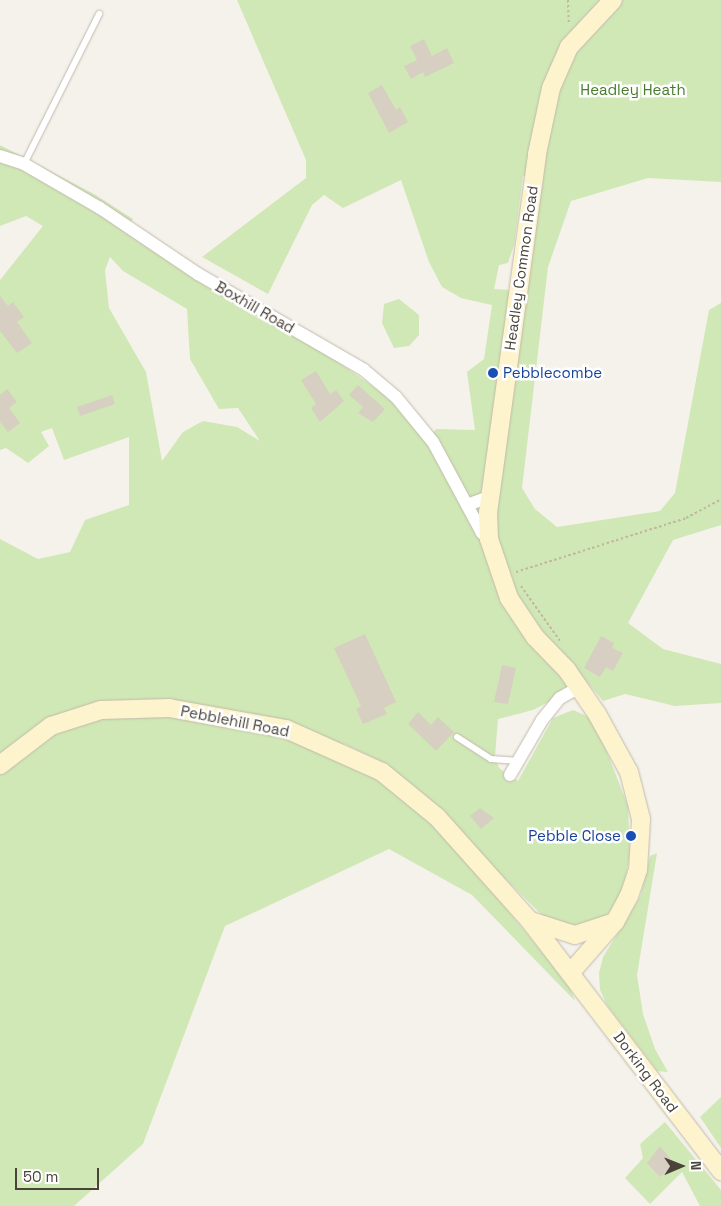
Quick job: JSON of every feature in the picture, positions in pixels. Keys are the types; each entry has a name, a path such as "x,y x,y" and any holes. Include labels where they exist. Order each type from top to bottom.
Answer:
{"main road":[{"name":"Headley Common Road","path":"571,972 615,922 638,870 642,819 628,772 580,687 518,613 499,577 489,539 489,497 537,154 551,88 570,47 613,0"},
{"name":"Pebblehill Road","path":"0,766 52,726 101,710 170,708 286,729 382,772 408,791 530,921 571,972"},
{"path":"530,921 576,934 615,922"},
{"name":"Dorking Road","path":"571,972 721,1171"}],"street":[{"name":"Boxhill Road","path":"0,156 24,164 115,218 198,274 364,370 396,397 433,442 467,505 489,539"},
{"path":"467,505 489,497"},
{"path":"510,775 554,705 580,687"}],"lane":[{"path":"24,164 99,14"},
{"path":"457,737 491,759 518,760"}],"path":[{"path":"568,0 570,47"},
{"path":"514,573 677,521 721,499"},
{"path":"511,564 514,573 560,642"}],"green space":[{"name":"Headley Heath","path":"237,0 721,0 721,182 648,178 571,201 548,267 522,488 535,509 557,527 660,511 675,493 709,310 721,303 721,525 673,540 628,623 663,649 721,664 721,703 675,706 625,694 603,701 579,673 566,693 533,710 498,719 495,756 499,768 518,781 553,718 573,710 591,718 607,752 628,806 630,853 625,883 615,906 601,921 583,927 565,927 547,920 404,779 379,761 344,744 339,759 381,777 435,822 569,985 575,1001 472,895 389,849 225,926 143,1144 74,1206 0,1206 0,539 38,559 70,552 85,520 129,505 129,437 64,460 52,428 41,432 49,446 28,463 6,448 0,450 0,280 43,226 26,216 0,226 0,145 94,194 133,219 127,230 324,352 395,402 427,443 436,429 475,430 467,372 484,359 492,305 461,298 442,287 429,262 401,180 343,208 324,195 312,205 268,294 202,257 306,178 306,160","holes":["523,176 542,176 524,291 494,289 499,265 508,263 514,245","110,257 123,271 187,309 190,359 219,409 238,408 260,441 237,427 203,421 183,432 162,461 146,372 109,308 105,270"]},
{"path":"399,299 419,315 419,335 409,346 394,348 382,323 384,304"},
{"path":"657,853 637,975 643,1014 655,1049 668,1072 657,1071 607,1005 600,990 599,973 603,957 640,897 650,856"},
{"path":"721,1097 721,1148 700,1117"},
{"path":"665,1122 721,1190 721,1206 700,1206 682,1172 650,1204 625,1178 643,1158 640,1144"}],"building":[{"path":"424,39 432,56 447,48 454,63 425,77 423,72 411,79 404,66 417,60 410,46"},
{"path":"382,85 396,110 400,107 408,122 389,133 368,93"},
{"path":"0,296 8,306 13,302 24,317 17,322 32,343 17,353 0,331"},
{"path":"316,371 330,394 336,390 344,401 320,422 311,408 316,404 301,380"},
{"path":"358,385 385,409 373,422 358,413 363,407 349,395"},
{"path":"7,389 17,402 9,408 20,423 8,432 0,422 0,395"},
{"path":"112,395 115,404 80,416 77,407"},
{"path":"365,634 396,702 384,708 387,714 363,724 356,709 361,706 334,648"},
{"path":"601,636 614,643 612,648 623,653 613,671 606,667 600,677 584,668"},
{"path":"502,665 516,668 508,704 494,702"},
{"path":"418,712 431,725 438,717 454,732 436,751 408,724"},
{"path":"480,808 494,818 481,829 470,816"},
{"path":"660,1146 675,1164 660,1177 647,1163"}],"place":[{"name":"Pebblecombe","path":"493,373"},
{"name":"Pebble Close","path":"631,836"}]}
